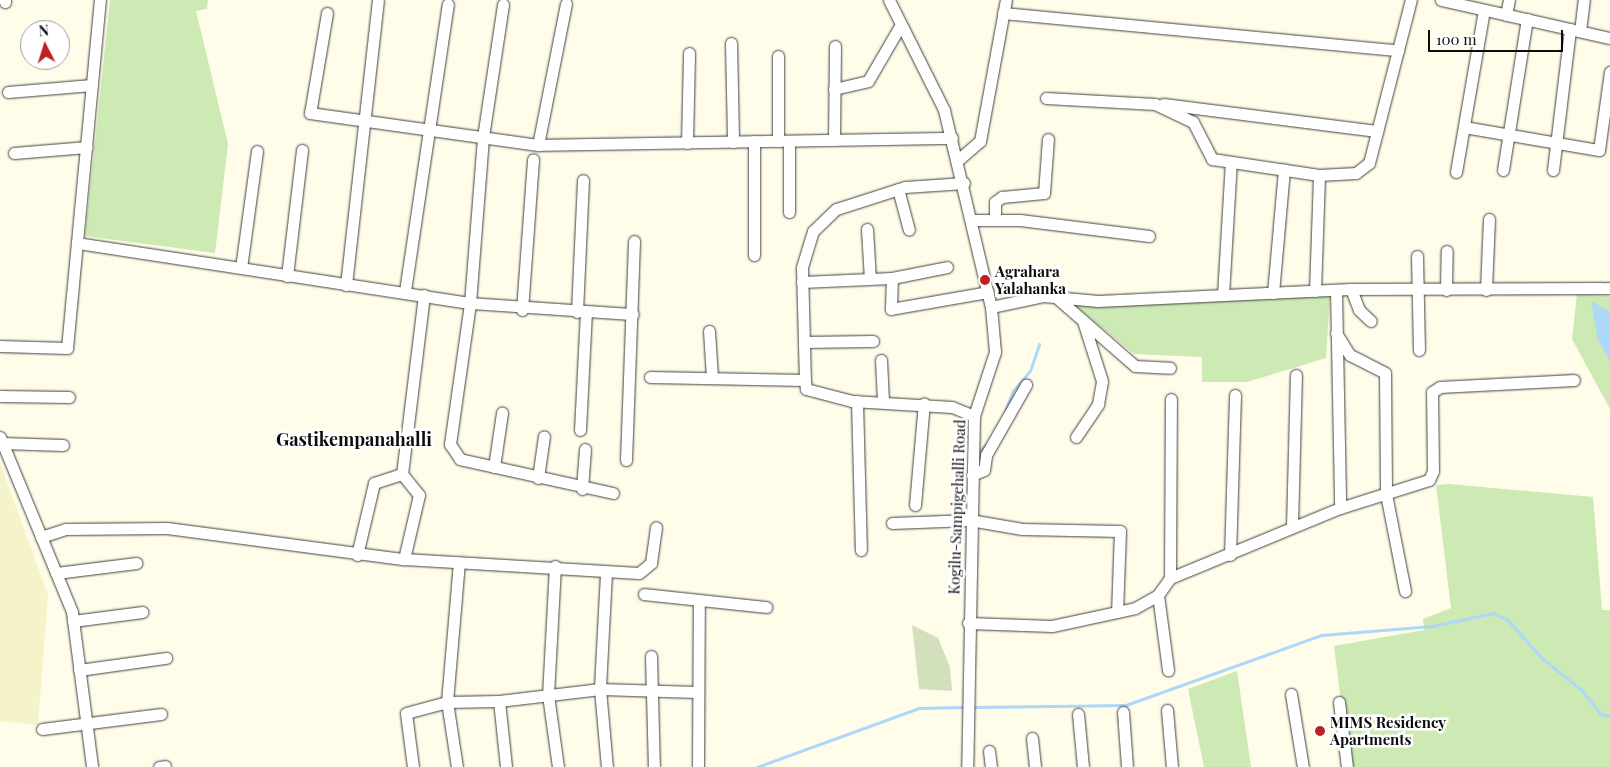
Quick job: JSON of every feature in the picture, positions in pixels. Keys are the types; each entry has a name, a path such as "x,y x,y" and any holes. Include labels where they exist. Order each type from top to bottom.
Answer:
{"street":[{"path":"0,346 67,348 100,0"},
{"name":"Kogilu-Sampigehalli Road","path":"889,0 900,26 944,110 964,183 988,292 996,352 974,416 968,623 968,767"},
{"path":"958,160 980,141 1006,0"},
{"path":"1155,104 1193,122 1212,159 1318,175 1356,172 1369,163 1411,0"},
{"path":"1443,0 1610,38"},
{"path":"1506,14 1509,0"},
{"path":"1552,170 1554,142 1575,30 1584,0"},
{"path":"346,286 362,117 378,2"},
{"path":"405,291 448,4"},
{"path":"538,145 566,4"},
{"path":"503,6 483,138 470,303 450,444 460,459 582,489 613,493"},
{"path":"1456,172 1484,10"},
{"path":"327,13 310,113 362,117 428,130 538,145 952,138"},
{"path":"1003,13 1176,28 1201,35 1398,50"},
{"path":"1503,170 1527,19"},
{"path":"834,89 868,81 900,26"},
{"path":"731,43 733,142"},
{"path":"834,46 834,140"},
{"path":"687,142 689,53"},
{"path":"778,56 789,212"},
{"path":"1464,127 1599,150 1610,72"},
{"path":"8,92 92,85"},
{"path":"1046,98 1155,104 1377,131"},
{"path":"995,220 995,202 1002,198 1044,193 1048,139"},
{"path":"754,142 754,255"},
{"path":"14,153 87,147"},
{"path":"287,276 302,150"},
{"path":"241,268 258,151"},
{"path":"522,310 534,159"},
{"path":"1223,295 1231,162"},
{"path":"1273,293 1284,169"},
{"path":"1315,291 1318,175"},
{"path":"580,430 583,180"},
{"path":"964,183 898,190 836,209 813,231 802,282 805,380 806,389 857,401 952,406 974,416"},
{"path":"898,190 909,230"},
{"path":"1486,290 1489,219"},
{"path":"972,220 995,220 1149,236"},
{"path":"867,229 870,279"},
{"path":"626,460 633,314 634,241"},
{"path":"77,243 346,286 405,291 522,310 633,314"},
{"path":"1446,290 1447,251"},
{"path":"1418,256 1419,350"},
{"path":"802,282 892,278 947,267"},
{"path":"892,278 891,309 988,292"},
{"path":"991,307 1056,297 1098,301 1351,289 1486,290 1610,288"},
{"path":"1351,289 1359,310 1371,321"},
{"path":"1336,290 1340,508"},
{"path":"404,559 419,495 402,474 424,295"},
{"path":"1056,297 1135,366 1170,368"},
{"path":"1076,437 1098,404 1102,381 1083,321"},
{"path":"709,331 712,377"},
{"path":"1336,333 1350,355 1385,373 1386,494 1405,591"},
{"path":"804,342 873,341"},
{"path":"881,360 883,401"},
{"path":"1292,526 1296,375"},
{"path":"650,377 805,380"},
{"path":"968,623 1052,626 1117,612 1158,595 1170,578 1230,555 1292,526 1340,508 1429,480 1434,471 1432,392 1440,387 1574,380"},
{"path":"972,475 984,470 986,455 1026,384"},
{"path":"1230,555 1235,395"},
{"path":"0,396 69,397"},
{"path":"1170,578 1171,399"},
{"path":"857,401 862,550"},
{"path":"915,505 924,404"},
{"path":"494,467 502,413"},
{"path":"538,478 544,436"},
{"path":"63,445 1,440 56,573 73,620 92,767"},
{"path":"582,489 586,449"},
{"path":"357,556 374,483 402,474"},
{"path":"892,523 970,520 1022,529 1120,531 1117,612"},
{"path":"41,537 65,529 167,528 357,556 459,562 519,569 555,566 606,573 646,571 656,527"},
{"path":"457,767 447,702 459,562"},
{"path":"56,573 136,563"},
{"path":"555,566 548,695 558,767"},
{"path":"606,573 600,689 607,767"},
{"path":"644,594 766,607"},
{"path":"1158,595 1168,670"},
{"path":"698,767 696,692 699,600"},
{"path":"73,620 142,612"},
{"path":"651,656 654,767"},
{"path":"79,670 166,658"},
{"path":"413,767 406,713 447,702 499,702 600,689 696,692"},
{"path":"1290,694 1303,767"},
{"path":"499,702 506,767"},
{"path":"1339,702 1347,767"},
{"path":"1167,710 1172,767"},
{"path":"1122,712 1127,767"},
{"path":"42,729 161,714"},
{"path":"1078,714 1083,767"},
{"path":"1032,738 1035,767"},
{"path":"989,751 991,767"}],"shaded area":[{"path":"0,463 48,595 38,725 0,721"}],"green space":[{"path":"110,0 208,0 207,9 196,11 228,144 215,253 85,236"},
{"path":"1577,294 1610,296 1610,409 1572,339"},
{"path":"1330,295 1326,358 1247,382 1202,382 1202,357 1134,354 1072,303"},
{"path":"1449,484 1593,497 1602,610 1610,610 1610,767 1349,767 1334,646 1424,630 1423,619 1451,608 1436,485"},
{"path":"912,625 938,638 950,667 952,691 919,689"},
{"path":"1237,671 1251,767 1204,767 1188,689"}],"water":[{"path":"1591,301 1610,312 1610,361 1598,340"}],"waterway":[{"path":"1006,409 1013,391 1030,371 1039,345"},
{"path":"978,452 987,444"},
{"path":"972,707 1126,705 1322,635 1432,626 1494,613 1508,620 1543,659 1582,690 1601,714 1610,716"},
{"path":"757,767 919,708 964,707"}],"place":[{"name":"Agrahara Yalahanka","path":"985,280"},
{"name":"MIMS Residency Apartments","path":"1320,731"}],"district":[{"name":"Gastikempanahalli","path":"354,439"}]}
